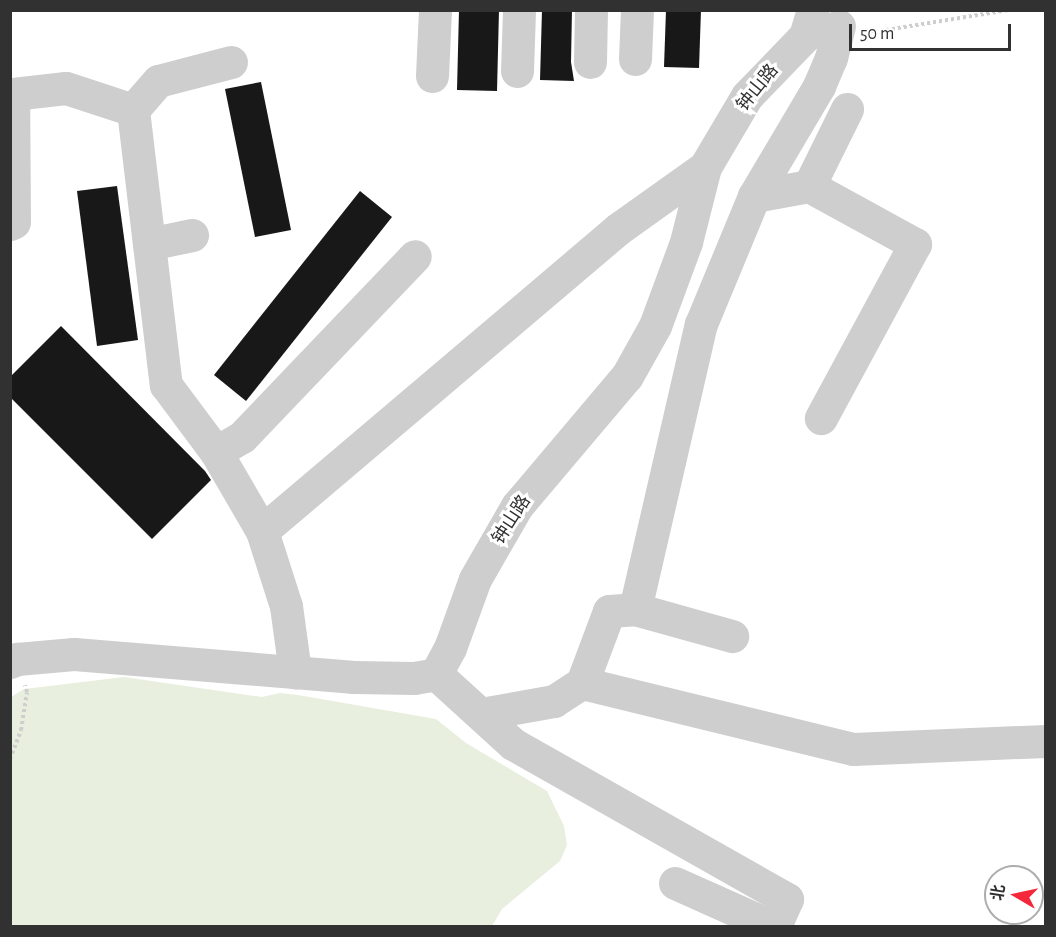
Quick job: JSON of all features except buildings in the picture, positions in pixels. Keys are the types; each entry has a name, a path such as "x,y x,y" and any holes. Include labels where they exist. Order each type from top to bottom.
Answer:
{"street":[{"path":"432,76 435,10"},
{"path":"518,71 519,10"},
{"path":"590,62 591,10"},
{"path":"635,59 638,10"},
{"path":"635,609 701,324 754,196 819,86 831,58 826,18"},
{"name":"钟山路","path":"436,674 450,648 475,579 517,507 627,376 656,327 686,242 705,166 747,96 805,36 826,18"},
{"path":"231,62 158,81 133,111 166,385 216,452 262,531 286,606 295,672"},
{"path":"10,224 14,222 13,94 66,88 133,111"},
{"path":"809,186 847,109"},
{"path":"262,531 618,229 705,166"},
{"path":"754,196 809,186 915,244 821,418"},
{"path":"149,244 192,235"},
{"path":"216,452 242,437 415,256"},
{"path":"481,714 554,701 582,683 609,611 635,609 732,636"},
{"path":"14,660 74,654 378,677 414,678 436,674 513,744 787,899 773,927 675,883"},
{"path":"582,683 853,749 1046,741"}],"path":[{"path":"826,18 874,32 1008,10"},
{"path":"10,759 21,730 27,692 14,660"}],"green space":[{"path":"124,677 262,697 280,693 298,695 436,719 466,743 547,791 564,826 567,845 560,861 502,909 492,926 11,926 11,697 24,689"}]}
